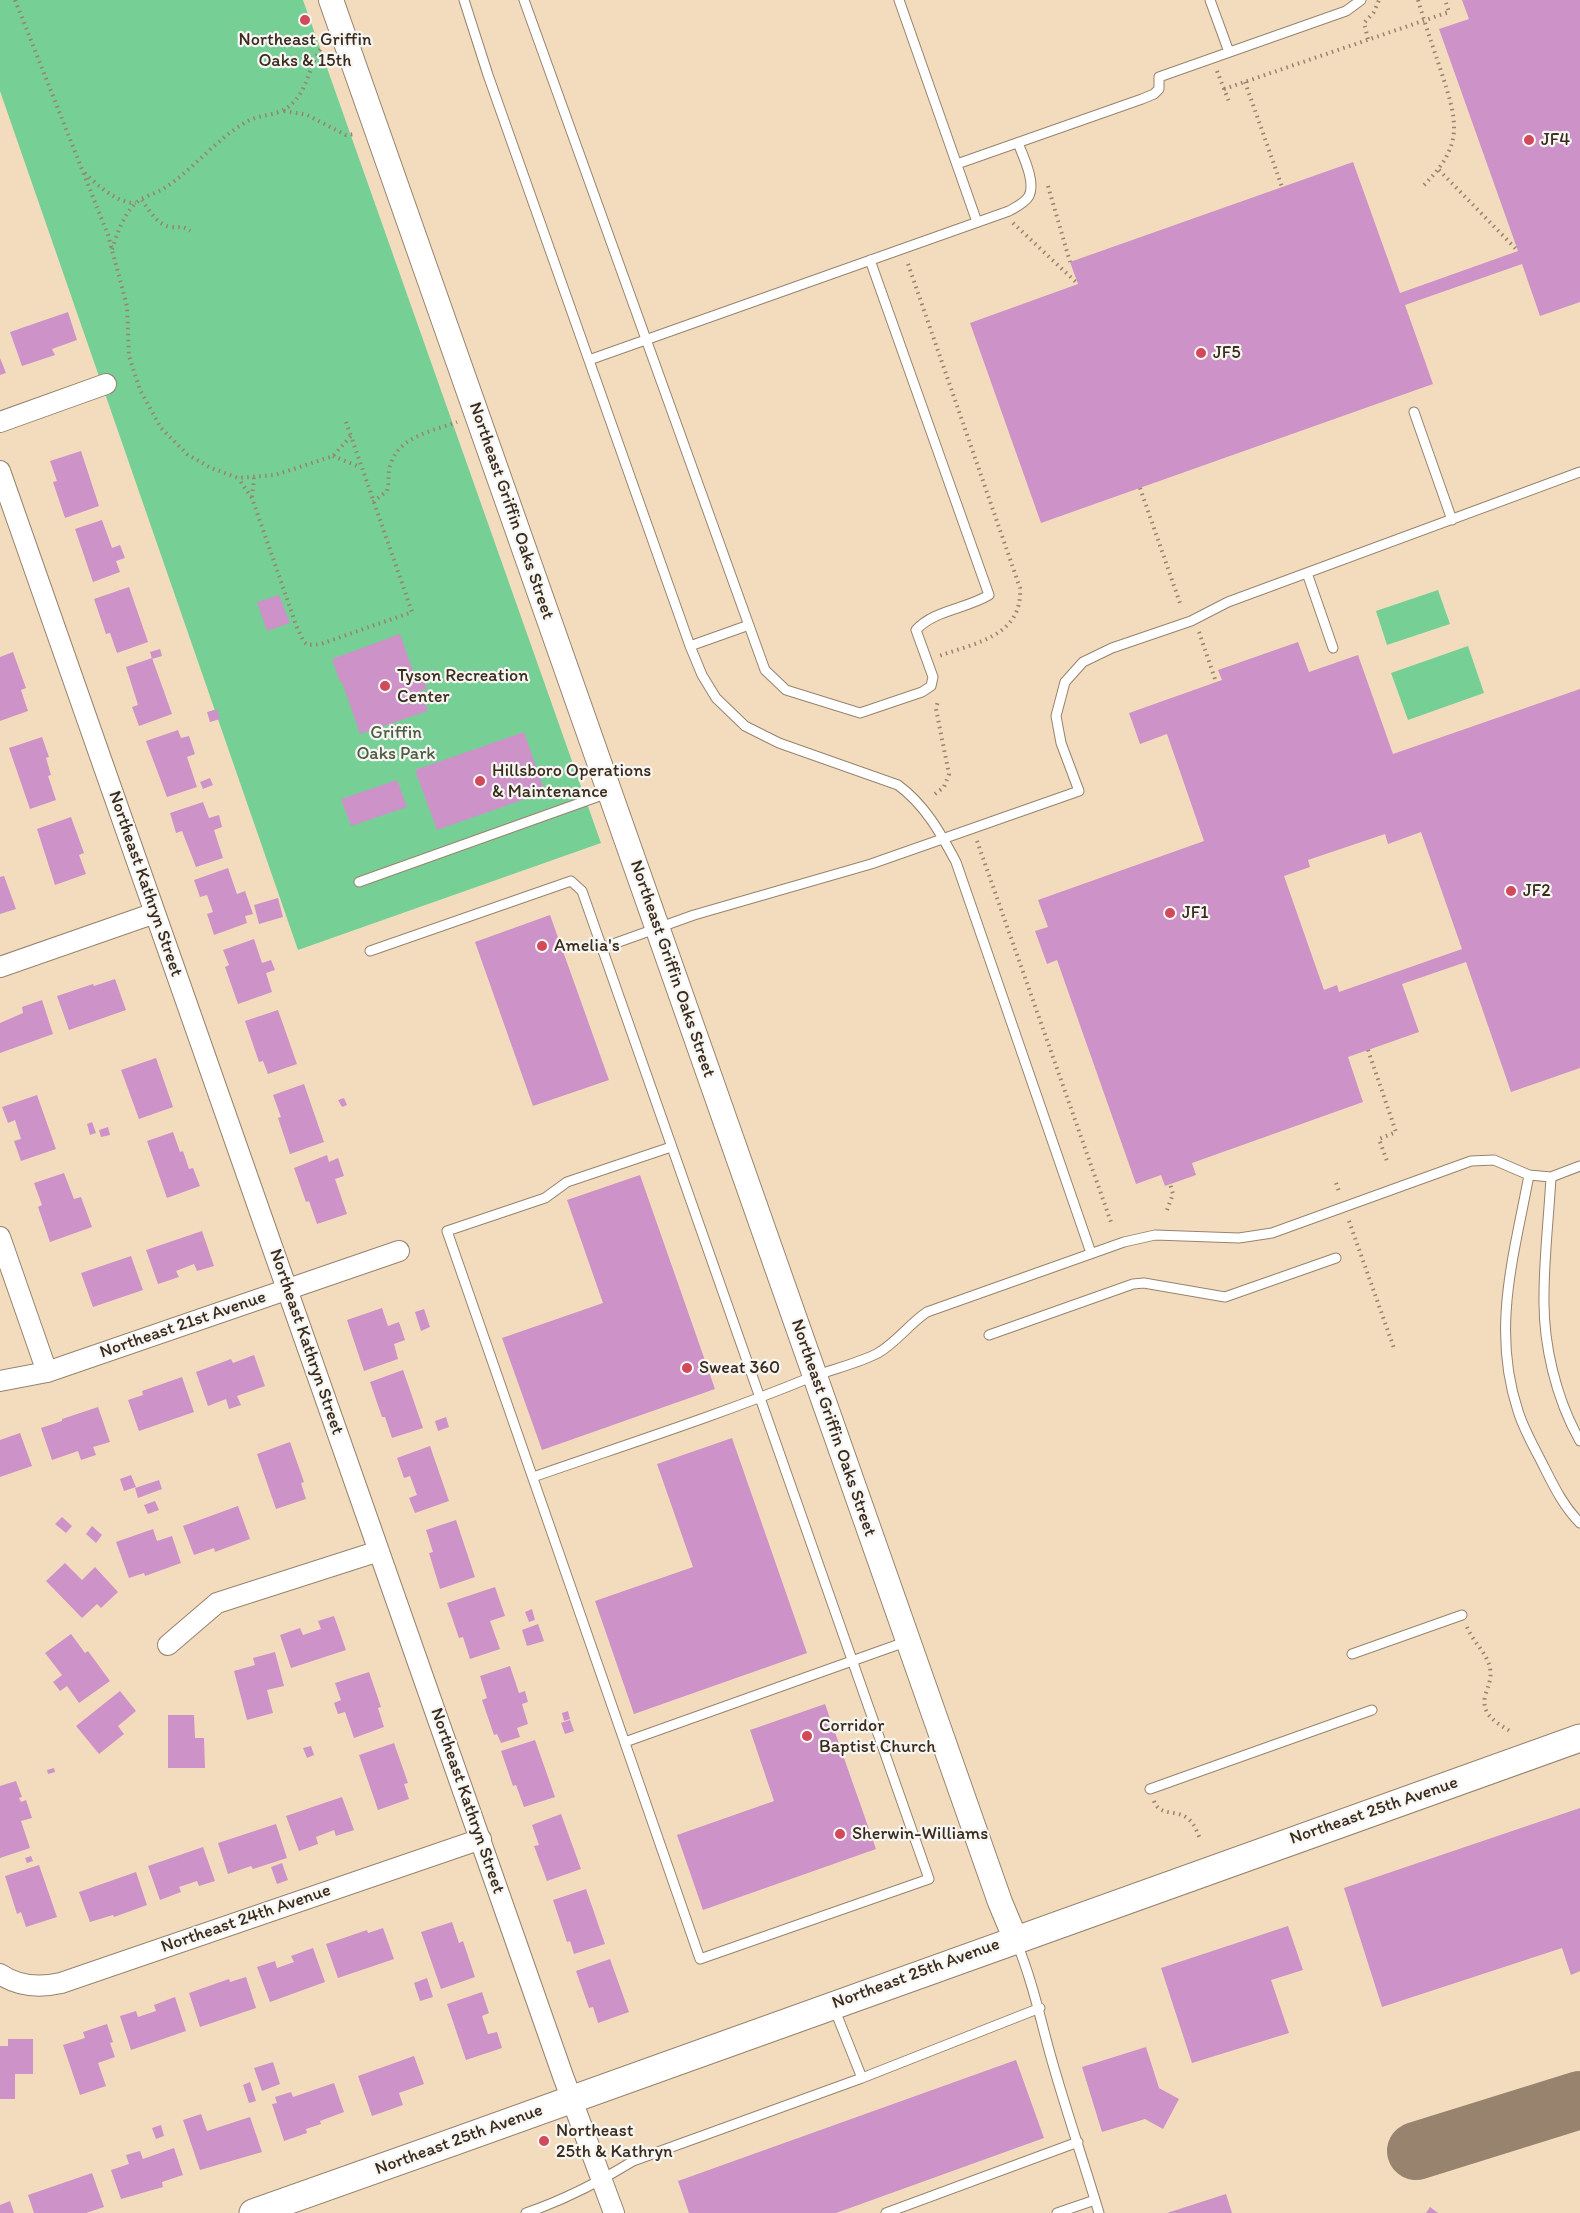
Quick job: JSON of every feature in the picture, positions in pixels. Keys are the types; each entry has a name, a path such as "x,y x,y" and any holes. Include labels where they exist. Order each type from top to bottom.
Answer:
{"main road":[{"name":"Northeast 25th Avenue","path":"269,2210 1015,1938 1580,1738"}],"street":[{"name":"Northeast Griffin Oaks Street","path":"331,0 814,1376 1000,1902 1015,1938"},
{"path":"0,422 106,384"},
{"name":"Northeast Kathryn Street","path":"0,471 572,2100 614,2213"},
{"path":"0,967 155,913"},
{"path":"0,1237 47,1372"},
{"name":"Northeast 21st Avenue","path":"0,1381 47,1372 399,1251"},
{"path":"168,1645 217,1603 379,1551"},
{"name":"Northeast 24th Avenue","path":"5,1978 32,1986 46,1987 61,1983 481,1839"}],"lane":[{"path":"464,0 470,24 702,675 716,698 745,726 779,743 898,785 914,797 944,838 961,877 1091,1253"},
{"path":"524,0 765,670 786,690 860,713 922,692 931,686 933,676 916,630 924,621 978,602 989,595 870,260"},
{"path":"899,0 977,222"},
{"path":"1210,0 1228,52"},
{"path":"957,164 1142,99 1154,94 1159,88 1160,77 1346,11 1360,0"},
{"path":"589,360 1009,211 1020,205 1029,195 1030,183 1018,143"},
{"path":"1414,412 1452,520"},
{"path":"602,948 694,915 871,864 1079,791 1060,743 1056,716 1065,682 1083,662 1112,648 1191,621 1228,602 1580,472"},
{"path":"1306,573 1333,648"},
{"path":"690,646 749,625"},
{"path":"359,882 610,792"},
{"path":"370,951 571,881 582,891 929,1878 700,1959 447,1231 545,1198 567,1182 671,1147"},
{"path":"533,1477 868,1358 882,1351 896,1340 914,1320 927,1312 1139,1237 1239,1238 1264,1234 1471,1161 1494,1160 1529,1175 1551,1177 1580,1166"},
{"path":"1529,1175 1510,1265 1505,1302 1506,1363 1518,1412 1528,1436 1566,1509 1580,1522"},
{"path":"1551,1177 1544,1296 1546,1329 1566,1412 1580,1441"},
{"path":"989,1335 1133,1284 1144,1283 1225,1297 1336,1258"},
{"path":"1352,1654 1462,1615"},
{"path":"625,1742 908,1641"},
{"path":"1150,1789 1372,1710"},
{"path":"1015,1938 1027,1966 1040,2008 1050,2051 1100,2213"},
{"path":"833,2005 862,2078"},
{"path":"526,2213 553,2209 633,2161 862,2078 1040,2008"},
{"path":"886,2213 1078,2142"},
{"path":"1057,2213 1095,2200"}],"path":[{"path":"15,0 112,249 127,306 129,356 140,390 150,411 171,440 187,454 209,467 238,478 254,478 275,475 333,456 351,436"},
{"path":"1368,39 1364,23 1374,12 1379,0"},
{"path":"1418,0 1455,119 1452,144 1439,170 1425,185"},
{"path":"1224,89 1449,12 1445,0"},
{"path":"284,110 303,90 322,47"},
{"path":"1217,70 1230,104"},
{"path":"1245,82 1281,187"},
{"path":"83,170 100,186 119,198 126,202 136,202 163,189 239,126 258,116 284,110 306,115 346,135 354,134"},
{"path":"1439,170 1518,251"},
{"path":"1048,186 1070,262"},
{"path":"142,200 160,223 171,227 183,226 190,231"},
{"path":"112,249 124,221 136,202"},
{"path":"1009,211 1015,226 1078,284"},
{"path":"238,478 252,498 304,642 314,646 412,612 346,422"},
{"path":"373,502 387,491 388,470 392,460 405,443 457,423"},
{"path":"333,456 361,467"},
{"path":"252,498 254,478"},
{"path":"1140,488 1180,603"},
{"path":"1198,632 1216,682"},
{"path":"972,828 1112,1225"},
{"path":"1368,1050 1396,1132 1379,1139 1388,1164"},
{"path":"1336,1183 1395,1351"},
{"path":"1167,1210 1173,1194 1170,1184"},
{"path":"1462,1615 1474,1642 1490,1667 1490,1686 1485,1697 1486,1710 1492,1721 1510,1731"},
{"path":"1150,1789 1156,1806 1162,1812 1186,1817 1192,1823 1200,1839"}],"green space":[{"name":"Griffin Oaks Park","path":"0,0 303,0 601,843 298,950 0,91"},
{"path":"1438,590 1450,624 1387,645 1376,611"},
{"path":"1468,646 1484,693 1408,720 1391,673"}],"building":[{"name":"JF5","path":"1462,0 1580,0 1580,302 1540,316 1522,264 1405,305 1433,384 1041,523 970,323 1078,284 1070,262 1353,162 1400,293 1518,251 1439,29 1469,19"},
{"path":"68,312 77,340 52,349 55,355 22,366 10,332"},
{"path":"0,358 6,373 0,375"},
{"path":"81,451 99,506 65,518 53,482 57,481 50,461"},
{"path":"102,520 112,548 120,545 125,558 116,561 120,572 93,582 75,529"},
{"path":"129,587 148,642 117,653 110,633 106,634 94,599"},
{"path":"279,595 290,623 267,631 257,602"},
{"name":"Tyson Recreation Center","path":"400,634 414,674 421,671 427,689 420,691 428,711 360,734 332,659"},
{"name":"JF1","path":"1298,642 1309,672 1358,655 1393,754 1580,689 1580,1068 1511,1092 1466,962 1402,984 1419,1032 1348,1057 1363,1102 1192,1163 1196,1175 1165,1186 1161,1175 1136,1184 1057,960 1047,964 1035,931 1048,927 1038,900 1204,841 1167,734 1140,744 1129,713 1222,680 1218,670","holes":["1421,832 1462,949 1339,992 1337,985 1324,990 1284,876 1310,867 1308,860 1385,834 1388,844"]},
{"path":"160,649 162,656 152,659 150,652"},
{"path":"13,652 26,688 21,690 28,711 0,721 0,657"},
{"path":"152,658 172,714 139,726 132,707 138,705 126,667"},
{"path":"217,709 220,719 210,722 207,712"},
{"path":"178,730 181,738 189,736 195,754 187,757 197,787 167,797 146,741"},
{"name":"Hillsboro Operations & Maintenance","path":"524,732 545,792 437,830 415,770"},
{"path":"42,737 49,757 46,758 51,775 48,776 56,800 30,809 9,748"},
{"path":"210,778 213,785 203,789 200,782"},
{"path":"397,780 407,807 351,826 341,799"},
{"path":"203,802 209,818 219,815 222,827 214,830 223,858 196,867 182,831 176,833 170,813"},
{"path":"71,817 84,853 79,855 86,874 55,885 37,829"},
{"path":"228,868 237,894 245,891 253,914 245,916 247,923 214,935 207,914 213,912 207,895 200,897 194,880"},
{"path":"4,876 16,909 0,914 0,877"},
{"path":"278,898 283,917 259,924 254,905"},
{"path":"550,915 609,1080 533,1106 475,942"},
{"path":"254,939 262,963 271,960 275,970 266,973 272,992 238,1004 225,967 229,965 223,950"},
{"path":"115,979 126,1010 69,1030 57,996"},
{"path":"42,1000 53,1034 0,1053 0,1023 23,1013 22,1007"},
{"path":"278,1010 297,1064 268,1074 263,1061 259,1062 245,1021"},
{"path":"156,1058 173,1107 139,1119 121,1070"},
{"path":"304,1084 324,1142 290,1154 273,1095"},
{"path":"37,1095 56,1149 21,1161 14,1141 21,1139 15,1120 8,1123 2,1107"},
{"path":"344,1098 347,1105 342,1107 338,1100"},
{"path":"92,1122 96,1133 90,1135 87,1124"},
{"path":"108,1127 110,1135 101,1137 99,1130"},
{"path":"173,1132 180,1152 183,1151 189,1169 193,1168 200,1186 167,1198 147,1141"},
{"path":"327,1155 329,1162 338,1158 344,1176 335,1179 347,1214 317,1224 309,1201 306,1202 294,1168"},
{"path":"64,1173 74,1199 81,1197 92,1227 50,1242 38,1207 42,1205 34,1183"},
{"path":"640,1175 715,1389 542,1450 502,1338 603,1303 567,1200"},
{"path":"202,1231 214,1266 197,1271 194,1264 176,1271 179,1277 158,1284 146,1250"},
{"path":"131,1256 143,1290 93,1307 81,1273"},
{"path":"382,1308 388,1326 399,1322 405,1340 394,1344 398,1359 364,1371 347,1320"},
{"path":"424,1309 430,1327 421,1331 415,1312"},
{"path":"254,1355 265,1386 237,1396 241,1405 229,1409 226,1399 208,1406 196,1372 231,1359 233,1363"},
{"path":"403,1370 423,1428 392,1438 370,1382"},
{"path":"182,1377 194,1412 139,1431 128,1400 143,1395 142,1391"},
{"path":"98,1407 110,1442 93,1447 96,1455 81,1460 78,1451 52,1460 41,1428"},
{"path":"446,1417 449,1427 438,1431 435,1421"},
{"path":"20,1433 32,1466 0,1477 0,1440"},
{"path":"732,1438 807,1653 634,1714 595,1601 693,1567 657,1464"},
{"path":"290,1442 304,1482 301,1483 306,1499 276,1509 257,1454"},
{"path":"430,1446 449,1501 415,1513 409,1498 417,1495 410,1476 404,1478 397,1458"},
{"path":"131,1475 136,1487 124,1491 120,1479"},
{"path":"159,1480 162,1489 138,1498 135,1488"},
{"path":"155,1501 159,1510 148,1514 144,1505"},
{"path":"238,1506 250,1539 215,1552 214,1548 194,1555 183,1526"},
{"path":"62,1517 72,1526 66,1533 55,1524"},
{"path":"456,1520 475,1577 440,1589 429,1553 433,1552 426,1530"},
{"path":"92,1526 102,1535 96,1543 86,1534"},
{"path":"153,1529 157,1541 172,1536 181,1563 145,1576 144,1573 129,1578 116,1542"},
{"path":"65,1563 82,1580 95,1567 118,1592 101,1608 97,1604 82,1618 46,1581"},
{"path":"495,1587 505,1616 490,1621 500,1649 470,1659 463,1637 459,1638 447,1603"},
{"path":"532,1609 535,1620 529,1622 525,1612"},
{"path":"334,1616 346,1650 291,1668 280,1635 300,1628 303,1635 321,1629 318,1621"},
{"path":"538,1624 544,1641 527,1646 522,1630"},
{"path":"71,1634 85,1653 88,1651 110,1681 79,1703 67,1686 60,1691 53,1682 62,1675 45,1653"},
{"path":"275,1652 284,1686 267,1690 273,1713 247,1720 234,1671 255,1665 253,1658"},
{"path":"510,1666 519,1693 525,1691 528,1702 522,1704 528,1724 517,1728 520,1737 501,1743 497,1734 494,1735 482,1700 487,1698 480,1676"},
{"path":"369,1672 381,1707 378,1708 384,1727 354,1738 345,1712 338,1714 334,1703 341,1700 335,1683"},
{"path":"120,1691 136,1711 118,1726 124,1734 99,1754 76,1726"},
{"path":"825,1704 876,1849 703,1910 677,1835 774,1801 750,1730"},
{"path":"568,1711 570,1719 564,1721 562,1713"},
{"path":"168,1715 194,1715 195,1738 204,1738 205,1768 168,1768"},
{"path":"570,1720 574,1731 565,1734 561,1723"},
{"path":"535,1740 555,1797 524,1807 516,1785 513,1786 501,1751"},
{"path":"394,1743 408,1783 404,1784 409,1799 378,1810 359,1755"},
{"path":"311,1746 314,1755 307,1758 303,1748"},
{"path":"54,1768 55,1772 48,1774 47,1770"},
{"path":"16,1781 22,1797 19,1798 21,1802 26,1800 32,1818 21,1821 30,1848 0,1858 0,1786"},
{"path":"342,1797 354,1830 336,1836 334,1830 316,1837 318,1844 299,1851 286,1816"},
{"path":"1580,1808 1580,1971 1571,1975 1562,1948 1382,2007 1344,1888"},
{"path":"561,1814 581,1869 547,1881 534,1846 539,1845 532,1825"},
{"path":"276,1824 287,1858 228,1874 218,1843"},
{"path":"203,1847 215,1881 199,1886 197,1881 179,1887 181,1892 160,1900 148,1866"},
{"path":"31,1856 33,1861 27,1863 25,1858"},
{"path":"282,1863 288,1880 277,1884 271,1867"},
{"path":"39,1865 57,1917 26,1927 21,1912 17,1914 5,1876"},
{"path":"136,1872 147,1905 114,1917 113,1915 90,1922 79,1892"},
{"path":"586,1889 605,1944 574,1954 570,1941 567,1942 553,1900"},
{"path":"452,1922 459,1943 463,1941 475,1977 441,1989 421,1932"},
{"path":"1288,1926 1303,1970 1271,1980 1289,2033 1192,2063 1161,1968"},
{"path":"383,1928 394,1959 338,1978 326,1944 367,1930 368,1933"},
{"path":"313,1948 325,1982 270,2002 257,1967 275,1961 277,1968 294,1962 291,1956"},
{"path":"610,1959 629,2012 598,2023 593,2007 589,2008 576,1971"},
{"path":"246,1977 256,2008 200,2027 189,1993 229,1979 230,1982"},
{"path":"427,1978 433,1997 420,2001 414,1983"},
{"path":"482,1992 489,2013 482,2016 488,2034 497,2032 502,2048 466,2060 447,2004"},
{"path":"175,1997 186,2031 131,2050 120,2016 136,2011 138,2017 156,2011 154,2005"},
{"path":"107,2024 115,2057 98,2063 106,2086 80,2095 63,2045 85,2038 83,2032"},
{"path":"8,2039 33,2039 33,2074 15,2074 15,2099 0,2099 0,2046 8,2046"},
{"path":"1146,2047 1159,2088 1179,2099 1163,2129 1145,2119 1102,2132 1082,2067"},
{"path":"414,2056 424,2084 399,2093 403,2105 372,2116 358,2076"},
{"path":"1016,2060 1044,2138 836,2213 689,2213 678,2181"},
{"path":"273,2062 280,2084 262,2091 254,2068"},
{"path":"250,2082 256,2101 249,2103 243,2085"},
{"path":"334,2083 344,2112 320,2121 321,2124 306,2129 307,2133 284,2141 272,2104 277,2103 275,2097 291,2092 293,2097"},
{"path":"201,2114 207,2131 250,2117 262,2152 200,2170 183,2120"},
{"path":"161,2125 164,2136 156,2139 152,2128"},
{"path":"174,2148 183,2175 162,2182 163,2187 121,2199 111,2170 129,2164 126,2155 140,2151 143,2159"},
{"path":"92,2173 104,2207 86,2213 34,2213 28,2195"},
{"path":"1226,2194 1232,2213 1167,2213"},
{"path":"10,2201 14,2213 0,2213 0,2205"},
{"path":"1430,2207 1438,2213 1426,2213"}],"taxiway":[{"path":"1416,2151 1580,2100"}],"place":[{"name":"Northeast Griffin Oaks & 15th","path":"305,20"},
{"name":"JF4","path":"1529,140"},
{"name":"JF5","path":"1201,353"},
{"name":"Tyson Recreation Center","path":"385,686"},
{"name":"Hillsboro Operations & Maintenance","path":"480,781"},
{"name":"JF2","path":"1511,891"},
{"name":"JF1","path":"1170,913"},
{"name":"Amelia's","path":"542,946"},
{"name":"Sweat 360","path":"687,1368"},
{"name":"Corridor Baptist Church","path":"807,1736"},
{"name":"Sherwin-Williams","path":"840,1834"},
{"name":"Northeast 25th & Kathryn","path":"544,2141"}]}
